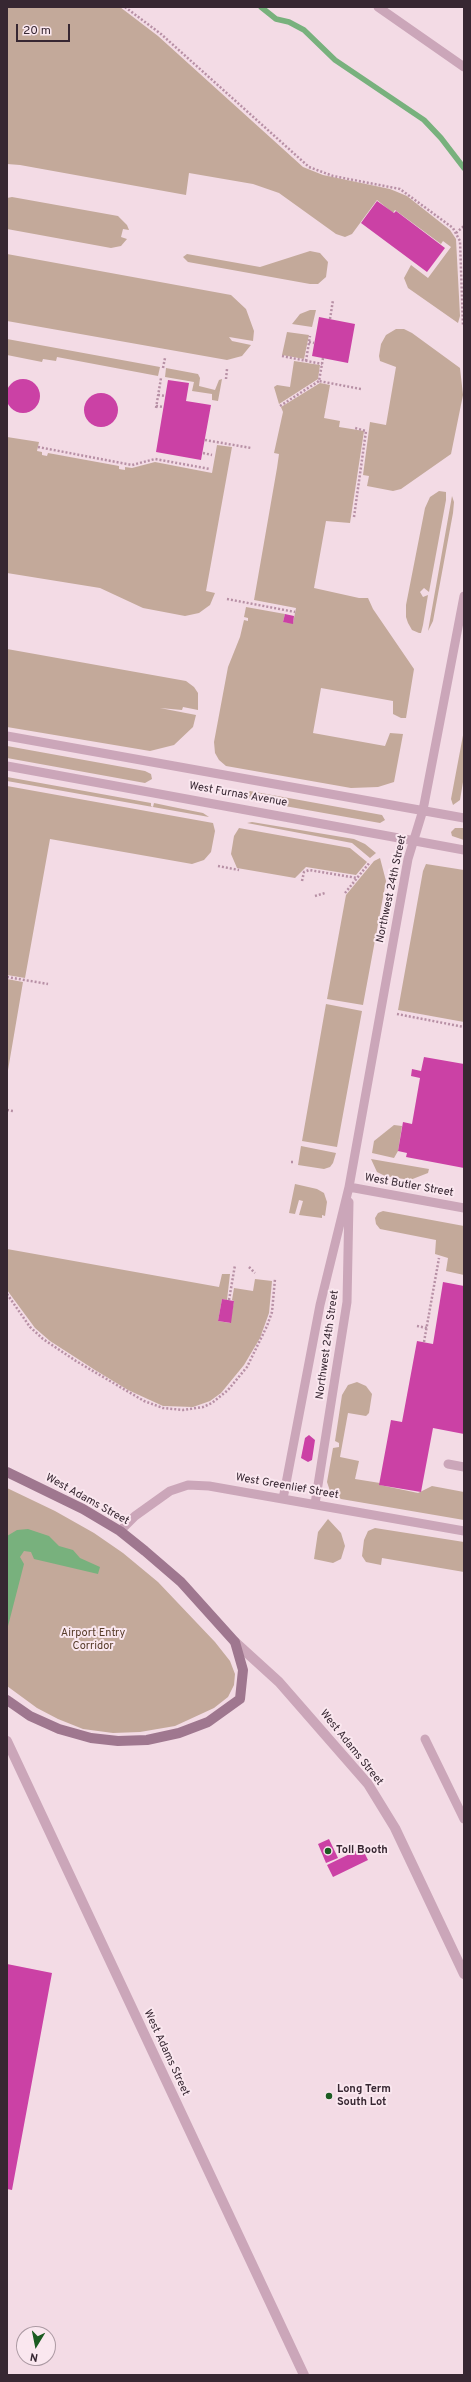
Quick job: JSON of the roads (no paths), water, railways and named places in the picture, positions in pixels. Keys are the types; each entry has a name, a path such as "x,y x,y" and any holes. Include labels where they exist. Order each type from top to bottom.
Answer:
{"main road":[{"name":"West Adams Street","path":"7,1472 70,1502 120,1531 181,1582 235,1642 243,1670 240,1699 208,1722 179,1733 147,1740 118,1742 91,1738 59,1729 30,1716 7,1700"}],"street":[{"name":"West Adams Street","path":"235,1642 278,1682 368,1784 395,1828 464,1974"},
{"name":"West Adams Street","path":"7,1741 304,2375"}],"lane":[{"path":"378,7 464,67"},
{"name":"Northwest 24th Street","path":"283,1499 320,1305 349,1187 408,859 422,810 464,596"},
{"name":"West Furnas Avenue","path":"7,736 464,818"},
{"name":"West Furnas Avenue","path":"7,766 464,850"},
{"name":"Northwest 24th Street","path":"315,1504 347,1302 349,1187"},
{"name":"West Butler Street","path":"349,1187 464,1208"},
{"path":"448,1464 464,1466"},
{"name":"West Greenlief Street","path":"120,1531 135,1516 170,1491 188,1485 209,1486 464,1531"},
{"path":"425,1738 464,1818"}],"waterway":[{"path":"261,7 276,19 289,22 304,30 335,60 424,120 441,138 464,168"}],"place":[{"name":"Toll Booth","path":"328,1851"},
{"name":"Long Term South Lot","path":"329,2096"}],"park label":[{"name":"Airport Entry Corridor","path":"93,1640"}]}
